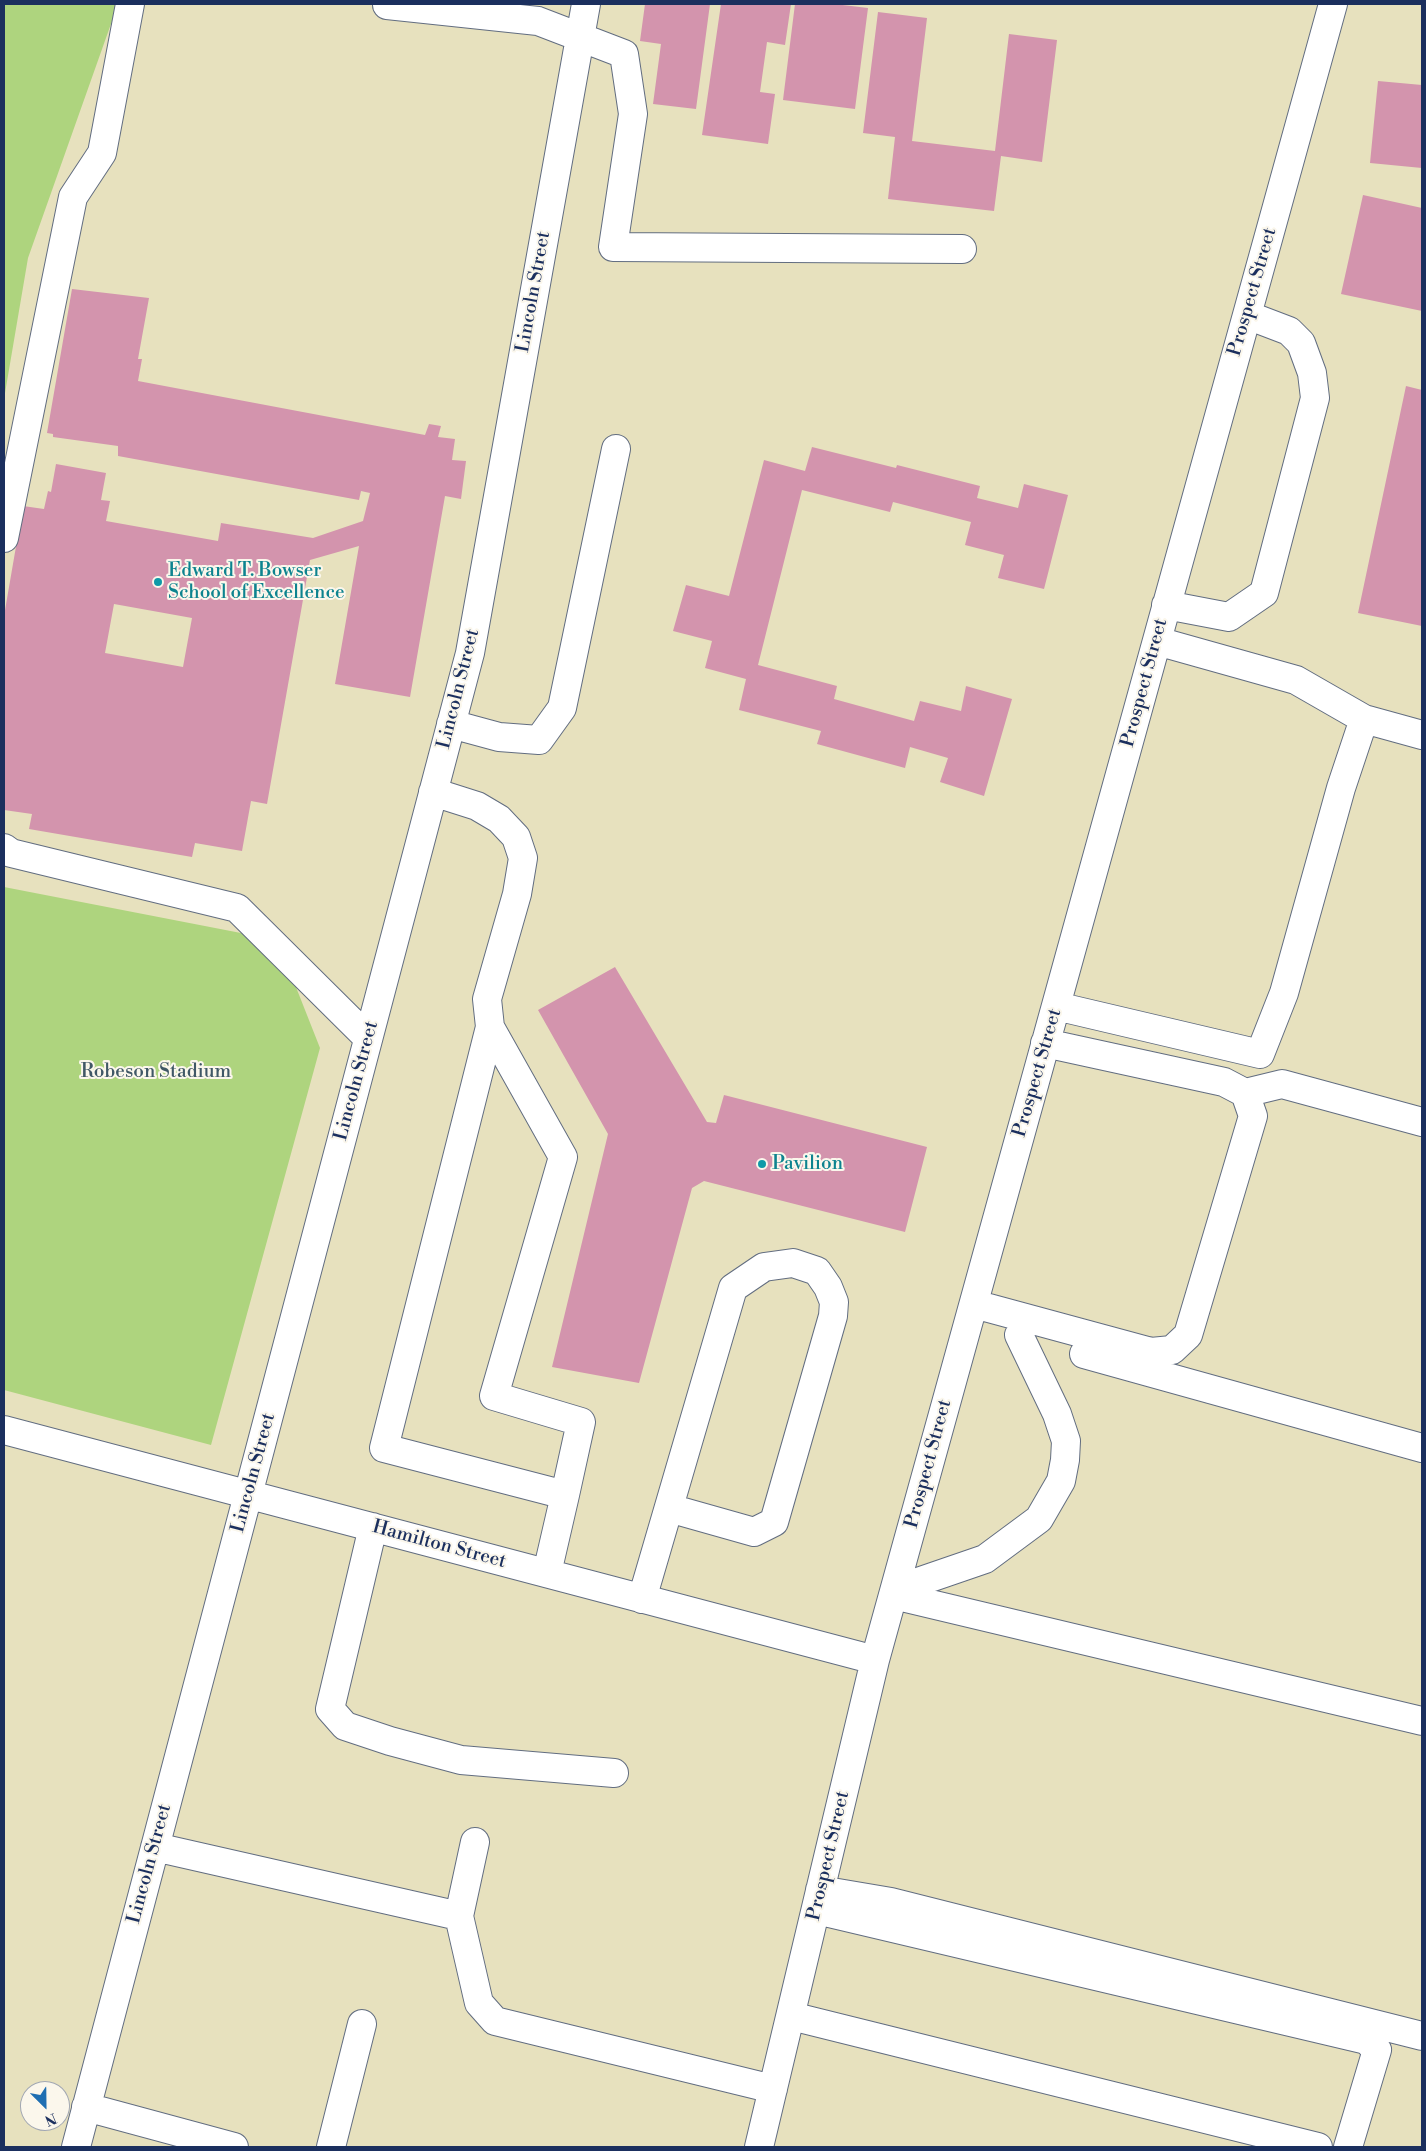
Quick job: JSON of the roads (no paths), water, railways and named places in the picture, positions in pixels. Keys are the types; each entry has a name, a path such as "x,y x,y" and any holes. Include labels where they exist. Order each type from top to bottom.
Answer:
{"street":[{"path":"4,538 73,197 102,153 130,4"},
{"path":"388,4 538,21 624,54 633,114 613,247 962,249"},
{"name":"Lincoln Street","path":"76,2147 470,653 586,4"},
{"name":"Prospect Street","path":"759,2147 875,1660 903,1585 971,1313 1333,4"},
{"path":"1166,605 1229,617 1264,593 1315,398 1312,373 1301,344 1289,331 1247,315"},
{"path":"451,724 499,738 539,740 562,708 616,449"},
{"path":"1157,641 1296,680 1364,719 1422,735"},
{"path":"1056,1006 1260,1054 1284,993 1341,788 1364,719"},
{"path":"433,792 477,806 499,819 516,837 523,858 517,894 487,999 490,1027 384,1448 565,1495"},
{"path":"4,848 11,853 237,908 368,1038"},
{"path":"490,1027 562,1157 494,1396 581,1422 547,1573"},
{"path":"1045,1043 1224,1082 1245,1093 1282,1084 1422,1122"},
{"path":"971,1313 1150,1352 1172,1350 1188,1334 1253,1116 1245,1093"},
{"path":"642,1599 734,1288 764,1267 793,1263 817,1271 828,1287 834,1302 833,1316 774,1522 754,1532 669,1508"},
{"path":"971,1313 1019,1336 1422,1448"},
{"path":"903,1585 985,1559 1039,1519 1061,1481 1066,1441 1057,1414 1019,1336"},
{"name":"Hamilton Street","path":"4,1430 875,1660"},
{"path":"373,1527 330,1709 345,1726 390,1741 462,1760 614,1773"},
{"path":"903,1585 1422,1705"},
{"path":"903,1585 1422,1721"},
{"path":"475,1842 459,1916 478,2003 495,2021 773,2089"},
{"path":"155,1847 459,1916"},
{"path":"818,1900 891,1902 1422,2036"},
{"path":"818,1900 1366,2040 1377,2050 1348,2147"},
{"path":"791,2016 925,2051 1318,2147"},
{"path":"331,2147 362,2024"},
{"path":"86,2107 234,2147"}],"place":[{"name":"Edward T. Bowser School of Excellence","path":"158,582"},
{"name":"Pavilion","path":"762,1164"}],"park label":[{"name":"Robeson Stadium","path":"156,1072"}]}
